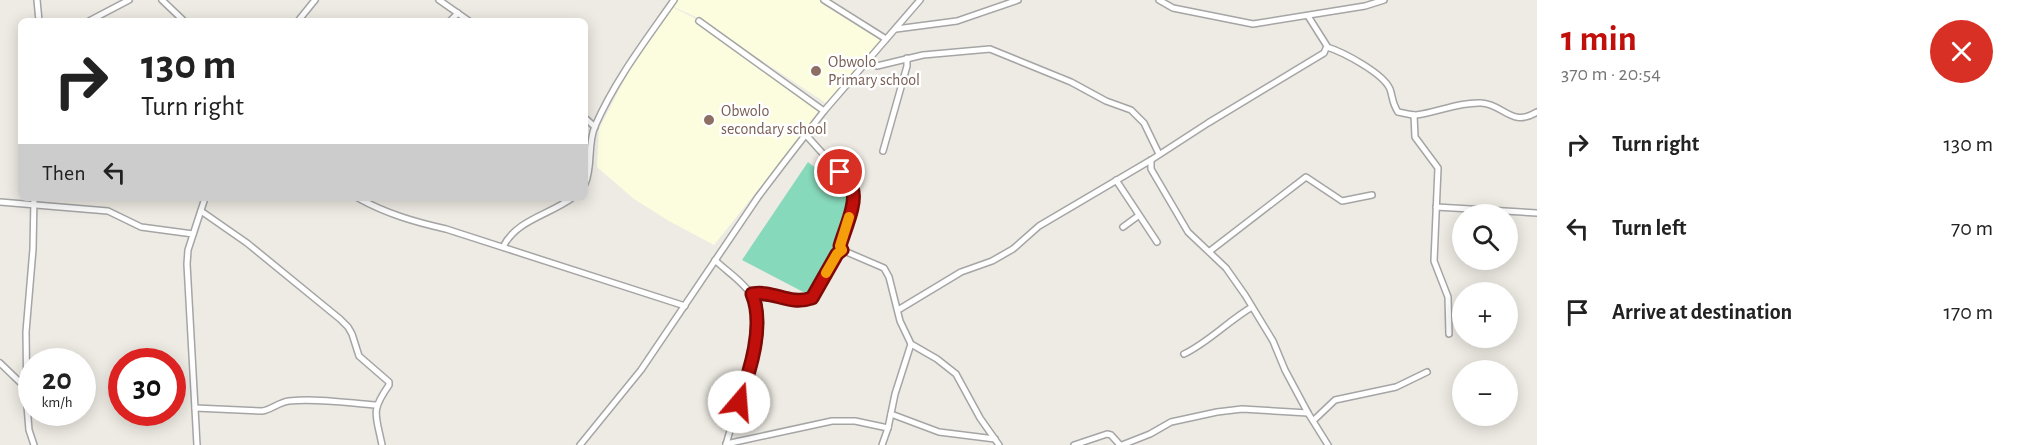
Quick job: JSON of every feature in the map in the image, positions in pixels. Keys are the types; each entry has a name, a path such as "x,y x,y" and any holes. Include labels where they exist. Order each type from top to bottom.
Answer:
{"street":[{"path":"37,0 39,18"},
{"path":"96,18 129,0"},
{"path":"162,0 181,18"},
{"path":"300,18 315,0"},
{"path":"439,0 465,18"},
{"path":"588,169 589,148 595,127 637,51 674,0"},
{"path":"824,0 886,39"},
{"path":"580,445 641,370 758,197 824,111 920,0"},
{"path":"896,29 957,21 1018,0"},
{"path":"1159,0 1173,8 1253,24 1365,6 1384,0"},
{"path":"453,18 458,13"},
{"path":"1308,16 1327,48 1342,52 1383,80 1390,90 1391,101 1398,112 1414,115 1456,105 1479,103 1492,105 1516,118 1529,117 1537,112"},
{"path":"699,21 824,111"},
{"path":"866,62 877,66 907,58 982,48 999,52 1071,82 1106,101 1131,110 1144,123 1159,154"},
{"path":"898,310 961,272 992,261 1013,249 1040,226 1324,53 1327,48"},
{"path":"883,151 907,66 907,58"},
{"path":"1414,115 1415,137 1438,168 1434,261 1448,297 1449,334"},
{"path":"588,121 595,127"},
{"path":"806,135 852,186 854,202 840,246 842,250"},
{"path":"1151,160 1151,169 1188,232 1226,268 1252,307 1273,341 1285,370 1308,413 1328,445"},
{"path":"1210,251 1305,177 1342,201 1372,195"},
{"path":"1116,180 1157,242"},
{"path":"0,202 34,201 108,211 141,227 193,234"},
{"path":"26,348 26,309 33,249 34,201"},
{"path":"197,445 187,264 188,250 204,201"},
{"path":"363,201 405,220 446,229 685,306"},
{"path":"503,247 513,232 568,201"},
{"path":"1436,207 1537,213"},
{"path":"201,211 255,250 348,327 359,356 389,382 376,405 382,445"},
{"path":"1123,227 1138,216"},
{"path":"752,294 765,292 792,301 812,298 837,254 842,250"},
{"path":"842,250 884,268 911,344 882,445"},
{"path":"715,260 752,294 757,306 758,321 751,365 726,445"},
{"path":"1184,354 1201,346 1238,315 1252,307"},
{"path":"911,344 938,359 956,374 980,418 999,445"},
{"path":"0,363 18,380"},
{"path":"1314,420 1335,400 1396,387 1427,372"},
{"path":"195,408 262,411 284,402 305,401 376,405"},
{"path":"1074,445 1107,434 1111,435 1120,445 1150,434 1171,422 1217,412 1242,409 1308,413"},
{"path":"891,414 939,432 995,439"},
{"path":"726,445 832,421 855,421 888,428"},
{"path":"29,426 34,445"}],"shaded area":[{"name":"Obwolo Primary school","path":"676,0 822,0 854,23 883,39 826,103 694,16 674,7"},
{"name":"Obwolo secondary school","path":"672,7 694,18 821,111 714,245 634,199 597,167 599,129 633,63"}],"green space":[{"path":"808,162 857,200 809,295 742,260"}],"slow traffic":[{"path":"826,273 837,254 842,250 840,246 849,217"}],"place":[{"name":"Obwolo Primary school","path":"816,71"},
{"name":"Obwolo secondary school","path":"709,120"}],"route":[{"path":"739,402 751,365 758,321 757,306 752,294 765,292 792,301 812,298 837,254 842,250 840,246 854,202 854,194 852,186 840,172"}]}
